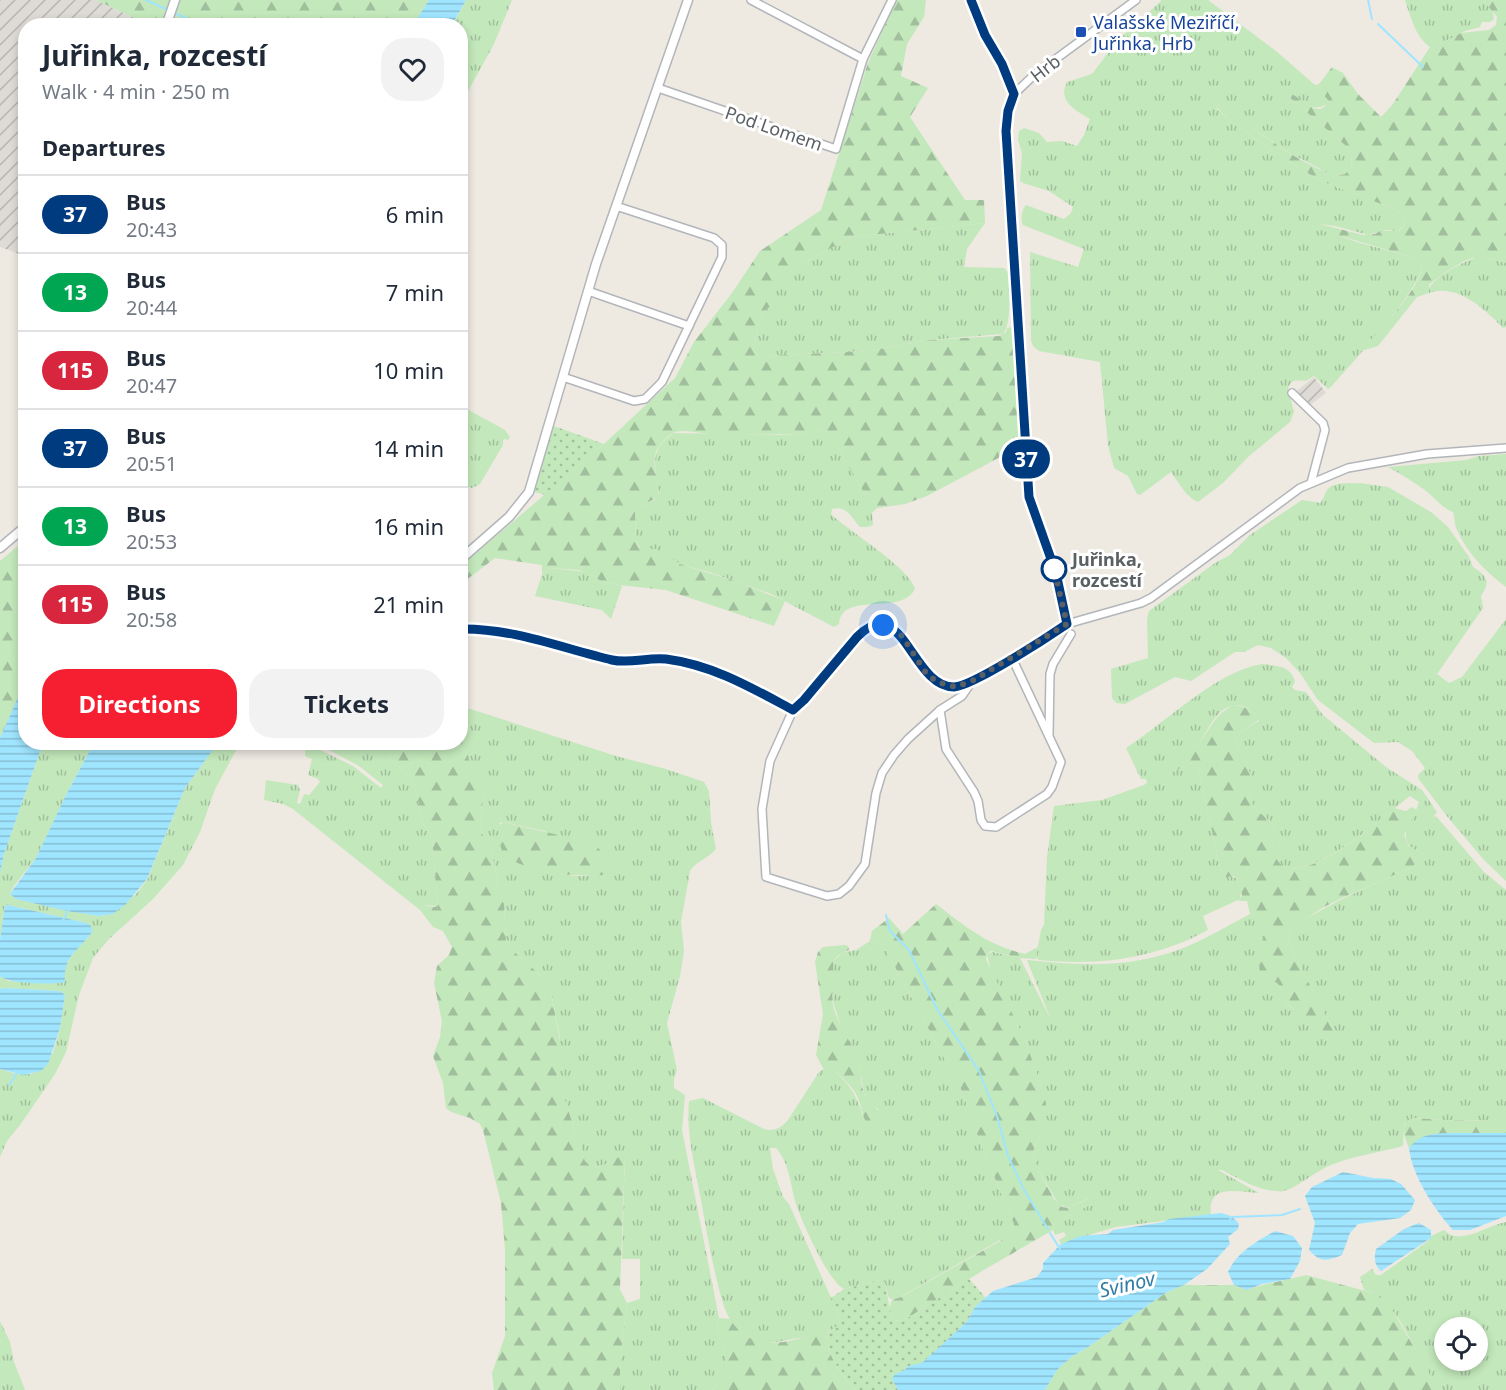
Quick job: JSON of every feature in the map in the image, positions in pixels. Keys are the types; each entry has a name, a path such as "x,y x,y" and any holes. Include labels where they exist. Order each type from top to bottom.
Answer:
{"street":[{"path":"468,553 509,517 529,492 588,291 688,0"},
{"path":"751,0 863,59"},
{"name":"Pod Lomem","path":"658,88 836,149 863,59 892,0"},
{"path":"971,0 985,35 1002,64 1014,94 1008,111 1006,131 1029,497 1056,573 1067,624"},
{"name":"Hrb","path":"1014,94 1034,75 1136,0"},
{"path":"168,18 173,3"},
{"path":"563,377 634,401 645,399 662,382 722,257 722,245 714,238 616,206"},
{"path":"588,291 688,326"},
{"path":"1292,393 1323,423 1324,429 1311,483"},
{"path":"974,680 962,696 940,710 908,739 882,772 876,793 865,864 844,890 839,894 827,896 766,877 762,809 770,761 793,710 865,629 876,625 891,627 902,636 926,673 937,682 956,687 974,680 1067,624 1141,603 1151,598 1300,488 1311,483 1348,468 1427,454 1506,448"},
{"path":"0,548 18,533"},
{"path":"468,630 504,632 615,661 645,658 667,659 705,668 729,676 793,710"},
{"path":"1049,735 1050,674 1053,664 1071,634"},
{"path":"940,710 946,749 974,792 981,820 988,828 996,828 1049,792 1061,762 1012,658"}],"shaded area":[{"path":"0,0 96,0 135,18 18,18 18,253 0,247"},
{"path":"1314,377 1326,393 1309,406 1294,393"}],"green space":[{"path":"96,0 429,0 418,18 135,18"},
{"path":"466,0 512,0 494,44 468,91 468,18 456,18"},
{"path":"896,0 926,0 924,17 907,44 901,76 928,88 910,117 965,200 984,200 985,223 851,237 793,269 772,290 772,305 761,314 753,349 756,354 765,356 869,351 929,340 999,336 1006,332 1007,328 1013,327 1019,447 927,496 905,504 877,508 863,491 844,459 834,436 826,431 749,435 684,431 670,435 656,452 658,497 638,508 635,513 638,546 641,549 655,549 680,564 735,581 785,601 774,626 666,590 601,581 579,570 550,568 542,574 542,565 495,558 468,579 468,560 604,444 675,378 694,342 732,293 760,251 821,210 868,63"},
{"path":"1162,0 1208,0 1276,51 1315,85 1328,100 1328,103 1323,106 1308,106 1288,96 1345,145 1351,153 1352,168 1345,174 1332,175 1290,153 1218,106 1216,108 1229,120 1298,168 1324,182 1394,209 1403,215 1405,224 1398,231 1386,230 1368,235 1335,226 1320,224 1317,228 1415,258 1422,265 1419,276 1398,308 1331,387 1328,389 1314,376 1306,381 1291,383 1288,388 1294,412 1290,422 1248,457 1223,483 1198,502 1186,493 1171,472 1140,495 1137,494 1128,476 1114,468 1108,445 1100,362 1039,351 1033,346 1031,340 1030,252 1078,267 1084,249 1023,225 1022,220 1026,205 1064,219 1071,213 1073,207 1049,191 1020,181 1022,153 1018,140 1019,131 1024,128 1039,133 1047,142 1062,141 1077,146 1090,119 1069,105 1064,95 1067,82 1092,74 1117,41"},
{"path":"1405,0 1483,0 1492,10 1494,19 1490,22 1482,22 1480,27 1465,31 1435,47 1430,47 1417,32"},
{"path":"1483,0 1506,0 1506,263 1478,257 1452,268 1429,285 1429,293 1417,297 1378,346 1361,351 1407,297 1415,285 1422,265 1415,258 1320,230 1317,225 1363,235 1375,234 1380,231 1399,231 1405,224 1403,215 1394,209 1324,182 1298,168 1229,120 1216,107 1217,105 1229,112 1281,148 1318,169 1333,174 1345,174 1352,167 1351,153 1345,145 1288,96 1289,93 1309,106 1320,109 1328,100 1315,85 1319,84 1332,67 1343,73 1358,94 1381,117 1393,104 1430,47 1435,47 1461,33 1489,30 1496,25 1497,17"},
{"path":"985,223 967,249 964,267 1004,268 1007,271 1009,313 1003,334 929,340 869,351 765,356 756,354 753,349 761,314 772,305 772,290 793,269 851,237"},
{"path":"1481,256 1506,263 1506,327 1503,328 1479,306 1460,295 1440,291 1429,293 1428,291 1443,275"},
{"path":"468,410 505,430 510,437 508,440 503,440 503,445 480,484 472,488 468,487"},
{"path":"551,425 604,444 545,495 532,491"},
{"path":"819,430 834,436 844,459 863,491 877,508 872,513 873,525 868,527 860,527 845,510 832,509 831,514 902,570 915,589 908,597 897,602 850,608 843,614 839,624 834,627 771,594 680,564 655,549 641,549 636,541 635,513 638,508 654,500 659,494 655,460 665,439 674,433 778,435 810,433"},
{"path":"1506,454 1506,587 1485,569 1466,547 1456,528 1453,512 1417,484 1388,467"},
{"path":"1360,483 1388,487 1431,512 1448,527 1469,557 1473,567 1486,579 1487,583 1481,596 1483,608 1437,674 1449,683 1462,677 1506,619 1506,881 1484,860 1418,778 1425,768 1412,751 1398,742 1374,743 1318,700 1300,673 1286,658 1271,648 1258,645 1244,652 1235,652 1191,681 1175,677 1125,704 1116,703 1112,698 1111,669 1148,658 1147,619 1149,611 1215,563 1230,555 1250,535 1302,500 1320,503 1327,490 1334,485"},
{"path":"18,546 18,697 0,738 0,561"},
{"path":"550,568 587,572 601,581 622,586 611,619 602,610 535,596 542,574"},
{"path":"1262,664 1278,666 1290,672 1295,682 1292,687 1295,690 1306,692 1323,715 1386,767 1422,790 1437,812 1433,817 1436,816 1484,872 1506,890 1506,1121 1413,1118 1404,1124 1403,1146 1331,1165 1283,1191 1259,1188 1218,1170 1259,1193 1225,1192 1214,1198 1211,1215 1115,1227 1061,1244 1059,1240 1066,1236 1064,1232 1055,1235 1054,1223 1092,1204 1089,1198 1069,1208 1059,1205 1039,1171 1033,1156 1041,1134 1041,1085 1025,1040 991,971 987,954 993,952 1020,958 1051,1020 1027,960 1096,964 1131,962 1188,946 1250,914 1261,919 1266,929 1263,940 1274,980 1279,984 1286,1002 1294,1009 1301,1011 1310,1026 1331,1042 1338,1036 1294,954 1288,939 1290,930 1334,903 1412,867 1424,850 1419,852 1407,841 1407,830 1419,802 1410,796 1366,832 1325,858 1306,866 1290,868 1278,862 1273,849 1274,826 1251,801 1251,777 1236,740 1242,731 1259,721 1258,713 1239,705 1228,707 1215,719 1189,757 1164,771 1166,775 1193,762 1198,766 1220,868 1223,873 1239,879 1242,886 1240,899 1203,916 1208,930 1168,948 1147,954 1083,962 1039,960 1036,957 1044,925 1047,857 1054,806 1102,800 1147,783 1146,779 1141,779 1126,748 1209,687 1245,669"},
{"path":"1233,705 1258,713 1262,718 1242,731 1236,740 1251,777 1251,801 1274,826 1274,854 1286,867 1300,868 1317,862 1354,840 1394,808 1406,811 1412,807 1417,810 1404,835 1408,845 1419,852 1424,850 1412,867 1322,908 1290,930 1288,939 1294,954 1338,1036 1338,1043 1331,1042 1310,1026 1301,1011 1288,1004 1278,984 1268,981 1260,974 1258,954 1266,929 1261,919 1250,914 1247,901 1238,901 1242,896 1239,879 1234,876 1226,877 1220,868 1198,766 1193,762 1166,775 1163,772 1187,758 1196,749 1219,715"},
{"path":"468,708 704,782 709,791 716,849 690,871 681,922 684,951 680,976 667,1023 677,1070 674,1088 685,1095 682,1130 719,1318 719,1336 727,1360 722,1379 712,1390 620,1390 620,1361 627,1303 640,1299 640,1259 622,1259 625,1156 595,1167 589,1166 585,1161 558,1079 560,1038 551,992 540,975 510,948 506,941 504,902 497,888 490,846 481,832 484,794 470,769 468,755 465,750 468,750","holes":["499,823 545,831 590,876 574,876 534,868"]},
{"path":"41,750 90,750 36,858 10,894 16,899 99,916 113,914 137,893 147,880 185,788 213,750 236,750 215,789 200,832 183,865 153,899 109,939 93,958 79,995 66,1052 55,1074 7,1141 0,1157 0,1069 16,1074 32,1074 53,1053 60,1029 65,995 60,991 0,989 0,976 8,981 60,983 70,958 89,937 87,923 8,905 5,906 0,940 0,874 4,854"},
{"path":"305,750 320,750 353,766 381,788 383,785 359,766 329,750 388,750 393,762 413,779 424,826 432,837 438,906 423,905 420,910 293,809 283,804 264,800 266,780 298,785 300,790 297,803 300,804 304,794 309,795 320,782 308,775 312,759 305,756"},
{"path":"388,750 465,750 471,769 483,779 485,785 481,832 490,846 497,888 504,902 506,941 510,948 540,975 551,992 562,1052 557,1071 558,1079 585,1161 595,1167 625,1155 620,1290 627,1303 620,1361 620,1390 494,1390 492,1373 505,1336 505,1249 501,1203 483,1130 480,1124 470,1118 446,1108 443,1083 433,1056 440,1037 442,1021 434,983 437,966 449,955 452,947 443,931 433,927 420,910 423,905 438,906 432,837 424,826 413,779 393,762"},
{"path":"503,822 593,843 611,861 612,873 572,875 524,866 512,860 502,851 498,827"},
{"path":"936,904 999,946 1025,954 1038,947 1036,959 1020,958 991,951 987,954 986,959 1025,1040 1046,1103 1046,1117 1033,1156 1039,1171 1054,1199 1062,1207 1069,1208 1090,1198 1092,1204 1054,1223 1053,1230 903,1321 893,1320 889,1308 892,1300 1000,1241 1011,1232 1014,1224 981,1145 962,1091 883,945 870,941 872,931 889,918 903,934"},
{"path":"870,941 883,945 962,1091 981,1145 1014,1224 1007,1236 895,1300 889,1298 884,1279 844,1289 823,1263 810,1237 796,1204 789,1174 781,1154 776,1148 770,1148 773,1169 783,1197 789,1204 837,1311 840,1323 830,1331 818,1335 760,1343 741,1334 733,1324 719,1290 692,1150 689,1101 703,1098 762,1128 773,1130 788,1120 819,1072 826,1067 832,1068 852,1090 863,1117 879,1110 871,1104 864,1093 859,1063 841,1027 832,998 834,961 842,953 856,950"},
{"path":"845,945 849,950 834,961 833,1007 859,1063 865,1095 882,1117 877,1126 873,1128 864,1118 853,1090 832,1068 823,1068 816,1055 823,1014 815,962 818,952 823,947"},
{"path":"1413,1118 1506,1121 1506,1133 1440,1135 1417,1141 1409,1148 1404,1127 1408,1120"},
{"path":"1506,1222 1506,1390 1439,1390 1389,1306 1377,1296 1364,1290 1360,1277 1372,1269 1376,1275 1381,1275 1428,1241 1431,1236 1444,1230 1450,1235 1474,1234"},
{"path":"1306,1275 1373,1293 1390,1306 1439,1390 1045,1390 1057,1370 1071,1357 1167,1292 1184,1285 1234,1285 1247,1290"},
{"path":"884,1279 893,1320 903,1321 969,1279 986,1298 975,1307 968,1320 922,1364 909,1366 895,1374 898,1390 855,1390 835,1363 829,1348 828,1332 834,1329 839,1321 831,1298 844,1289"},
{"path":"719,1318 730,1319 740,1331 762,1342 774,1343 828,1332 829,1349 832,1356 855,1390 712,1390 722,1379 727,1360 719,1336"},
{"path":"0,1321 10,1342 14,1362 25,1390 0,1390"}],"water":[{"path":"429,0 466,0 456,18 417,18"},
{"path":"18,697 18,750 41,750 4,854 0,874 0,738"},
{"path":"90,750 213,750 185,788 147,879 126,904 113,914 99,916 67,911 16,899 10,894 36,858"},
{"path":"5,906 87,923 91,926 92,932 69,959 65,982 41,984 12,981 0,976 0,940"},
{"path":"0,989 60,991 65,995 60,1028 48,1064 41,1071 23,1075 0,1069"},
{"path":"1448,1133 1506,1133 1506,1216 1470,1230 1453,1230 1439,1213 1419,1181 1409,1148 1422,1137"},
{"path":"1343,1172 1391,1179 1401,1184 1415,1200 1411,1210 1400,1218 1358,1224 1350,1233 1342,1255 1321,1259 1309,1250 1315,1223 1305,1196 1312,1187"},
{"path":"1220,1213 1235,1219 1239,1224 1238,1229 1228,1237 1230,1244 1207,1269 1184,1285 1167,1292 1071,1357 1057,1370 1045,1390 898,1390 892,1379 895,1374 909,1366 922,1363 968,1320 975,1307 993,1291 1037,1277 1043,1269 1043,1263 1061,1244 1081,1236 1108,1234 1113,1230 1164,1222 1169,1219"},
{"path":"1419,1223 1431,1230 1431,1238 1381,1271 1375,1261 1376,1249 1404,1229"},
{"path":"1275,1231 1293,1236 1302,1248 1300,1261 1290,1279 1262,1284 1247,1290 1234,1285 1228,1272 1232,1265 1242,1253"}],"waterway":[{"path":"146,0 168,10"},
{"path":"1368,0 1372,19"},
{"path":"173,12 185,18"},
{"path":"1378,24 1423,67"},
{"path":"63,920 69,909"},
{"path":"886,915 890,931 909,950 937,1009 979,1071 997,1116 1008,1156 1024,1190 1048,1229"},
{"path":"9,1085 17,1073"},
{"name":"Svinov","path":"1230,1219 1232,1217 1282,1215 1300,1209"},
{"path":"1050,1233 1060,1249"}],"bus line":[{"name":"37","path":"468,628 504,632 615,661 645,658 667,659 705,668 729,676 793,710 857,637 865,629 876,625 891,627 902,636 926,673 937,682 956,687 974,680 1067,624 1056,573 1029,497 1019,367 1006,131 1008,111 1014,94 1002,64 985,35 971,0"}],"place":[{"name":"Valašské Meziříčí, Juřinka, Hrb","path":"1081,32"},
{"name":"Juřinka, rozcestí","path":"1054,569"}],"route":[{"path":"883,625 891,627 902,636 926,673 937,682 956,687 974,680 1067,624 1054,569"}]}
